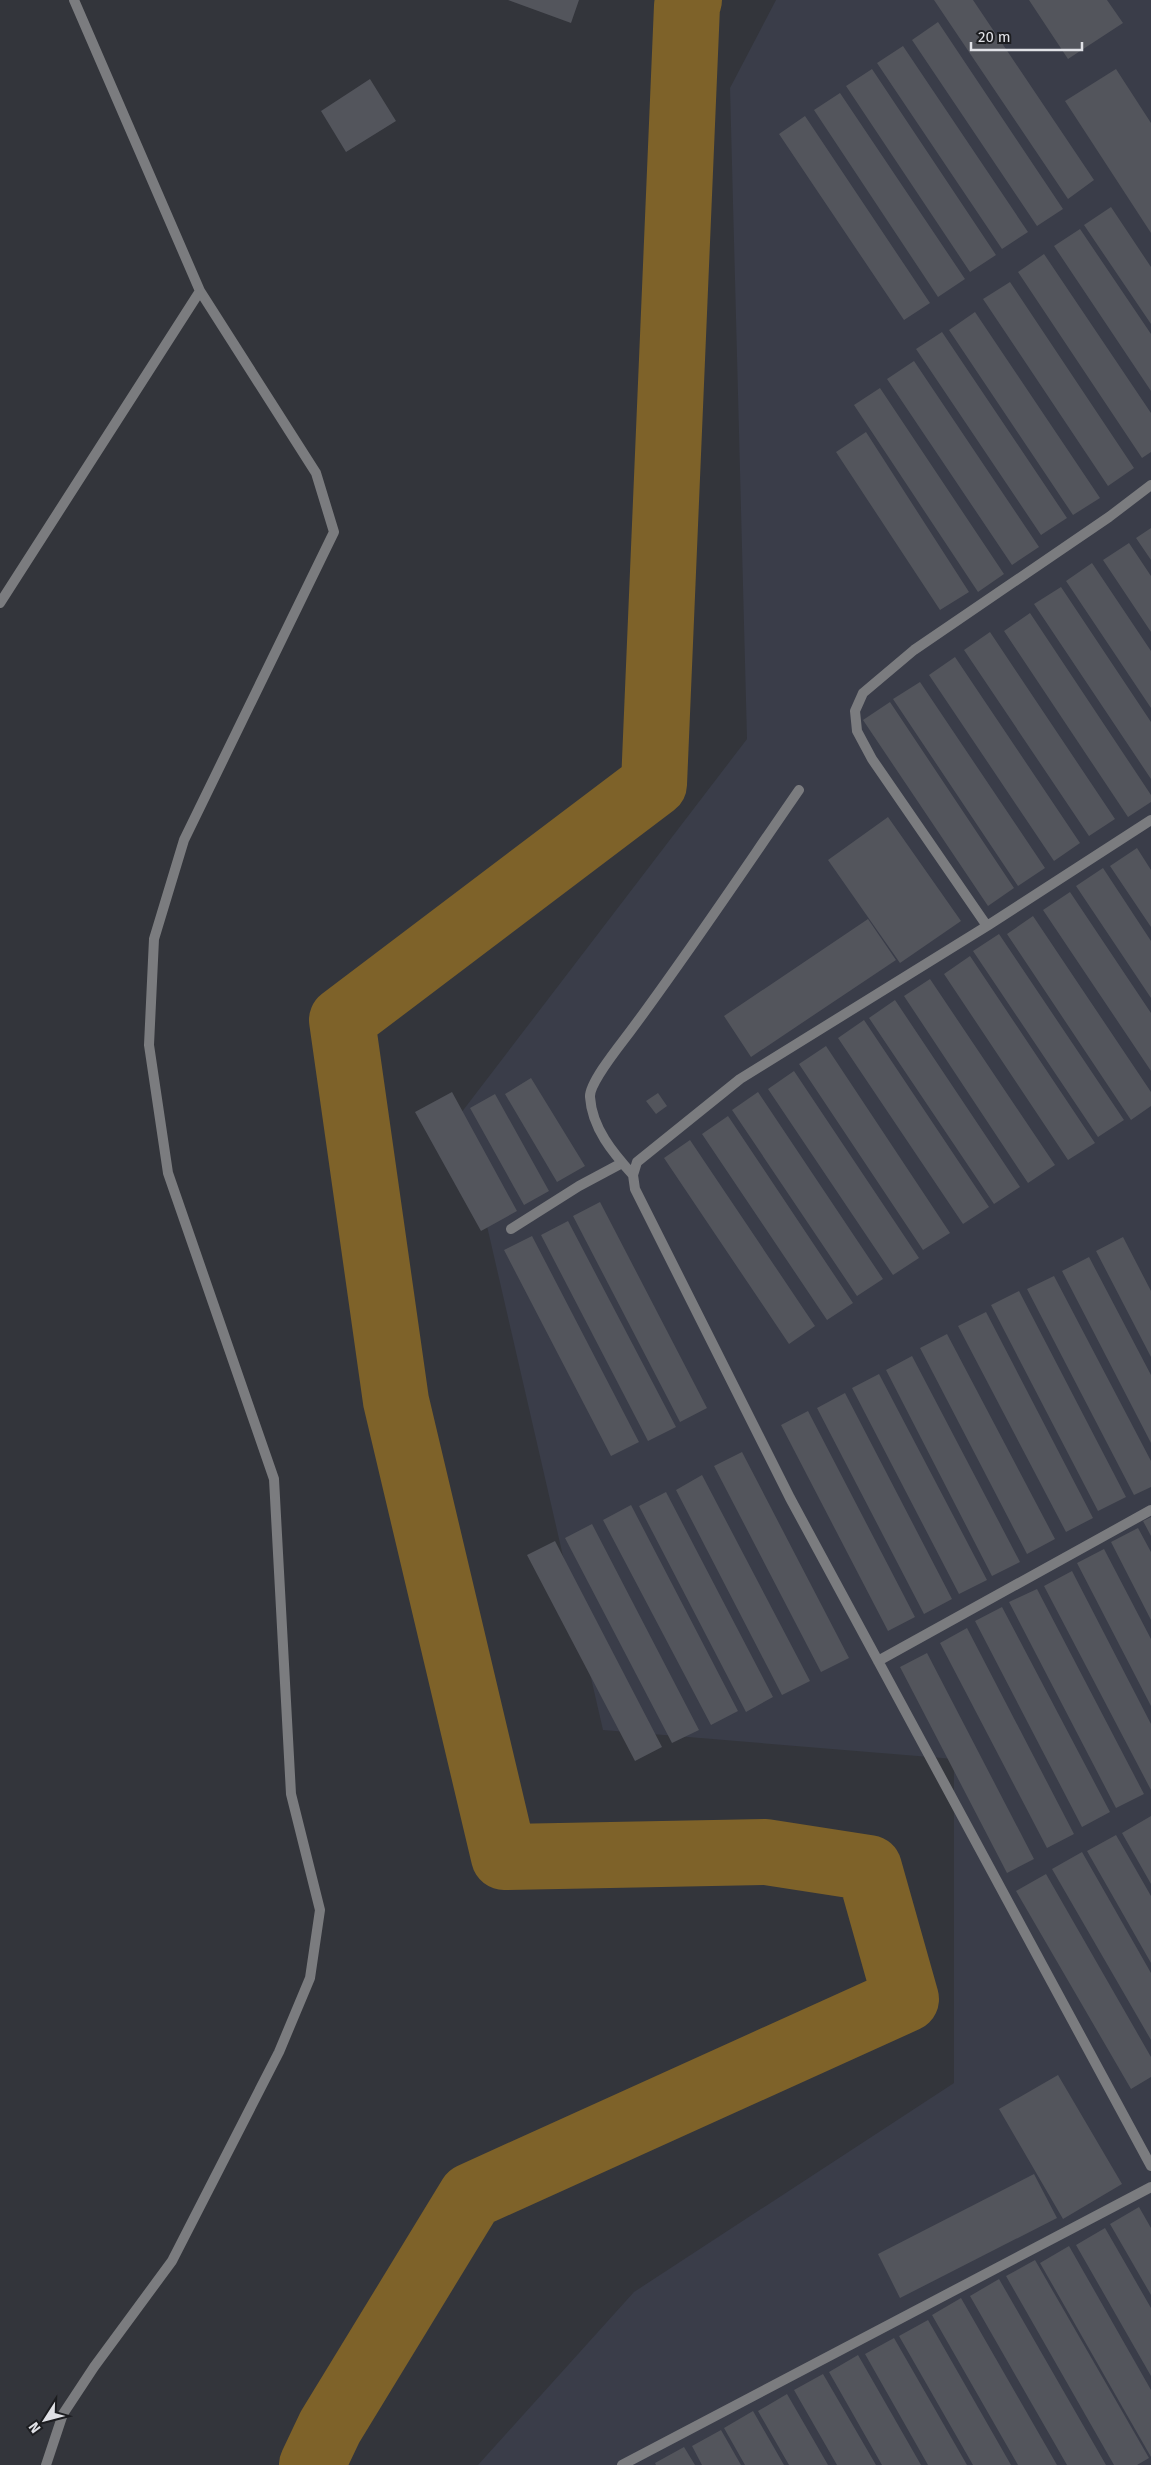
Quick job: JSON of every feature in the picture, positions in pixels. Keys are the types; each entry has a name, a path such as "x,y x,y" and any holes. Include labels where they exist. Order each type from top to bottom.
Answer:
{"street":[{"path":"46,2465 63,2414 94,2367 172,2261 279,2052 310,1978 320,1910 291,1794 274,1479 168,1173 149,1045 154,939 184,840 334,532 316,473 200,291 74,0"},
{"path":"0,602 200,291"},
{"path":"987,926 872,759 857,731 855,711 863,693 914,650 1150,487"},
{"path":"633,1175 610,1152 597,1123 590,1095 597,1080 799,790"},
{"path":"1151,820 987,926 740,1079 637,1162 633,1175 635,1189 777,1472 1151,2166"},
{"path":"511,1229 579,1186 622,1163"},
{"path":"878,1661 1151,1510"},
{"path":"622,2465 1151,2187"}],"shaded area":[{"path":"776,0 1151,0 1151,2465 478,2465 634,2292 954,2083 954,1759 603,1730 461,1113 747,739 730,88"}],"building":[{"path":"508,0 579,0 571,23"},
{"path":"934,0 973,0 1094,180 1068,199"},
{"path":"1029,0 1107,0 1123,23 1068,59"},
{"path":"938,22 1063,209 1037,226 912,40"},
{"path":"903,46 1028,232 1002,249 877,63"},
{"path":"872,69 996,255 970,272 846,86"},
{"path":"1116,69 1151,123 1151,233 1065,101"},
{"path":"370,79 396,121 346,152 321,111"},
{"path":"840,93 965,279 938,297 814,110"},
{"path":"805,116 930,303 904,320 779,134"},
{"path":"1111,207 1151,267 1151,324 1084,225"},
{"path":"1080,229 1151,334 1151,391 1054,246"},
{"path":"1044,254 1151,413 1151,452 1142,458 1018,272"},
{"path":"1010,282 1134,468 1108,486 983,299"},
{"path":"975,312 1100,498 1073,515 949,330"},
{"path":"942,332 1067,518 1041,535 916,349"},
{"path":"914,361 1039,547 1012,565 887,379"},
{"path":"880,388 1004,574 978,592 854,405"},
{"path":"866,432 969,592 940,610 836,452"},
{"path":"1151,528 1151,560 1136,538"},
{"path":"1129,543 1151,576 1151,632 1103,560"},
{"path":"1092,563 1151,651 1151,708 1066,581"},
{"path":"1061,587 1151,722 1151,779 1034,604"},
{"path":"1030,613 1151,795 1151,802 1128,817 1004,631"},
{"path":"990,632 1115,819 1089,836 964,650"},
{"path":"955,657 1080,843 1054,861 929,675"},
{"path":"920,682 1045,868 1018,886 893,699"},
{"path":"890,702 1014,888 988,906 863,720"},
{"path":"888,817 961,921 900,963 828,860"},
{"path":"1137,848 1151,870 1151,927 1110,866"},
{"path":"1103,868 1151,941 1151,998 1076,886"},
{"path":"1070,892 1151,1013 1151,1071 1043,910"},
{"path":"1033,916 1151,1092 1151,1106 1131,1120 1007,934"},
{"path":"868,919 896,960 751,1057 724,1016"},
{"path":"999,934 1124,1120 1098,1137 973,951"},
{"path":"970,956 1095,1143 1068,1160 944,974"},
{"path":"930,979 1055,1165 1028,1183 904,996"},
{"path":"895,1000 1020,1187 994,1204 869,1018"},
{"path":"864,1020 989,1207 963,1224 838,1038"},
{"path":"826,1046 950,1233 923,1250 799,1064"},
{"path":"794,1071 919,1258 893,1275 768,1089"},
{"path":"531,1078 585,1166 557,1182 505,1094"},
{"path":"452,1092 517,1211 481,1231 415,1112"},
{"path":"758,1092 883,1279 857,1296 732,1110"},
{"path":"658,1093 667,1106 656,1114 646,1101"},
{"path":"495,1094 549,1191 524,1205 470,1108"},
{"path":"728,1116 853,1303 827,1320 702,1134"},
{"path":"690,1140 815,1326 789,1344 664,1158"},
{"path":"600,1202 707,1408 680,1422 573,1216"},
{"path":"568,1221 676,1427 648,1441 541,1235"},
{"path":"532,1236 639,1442 611,1456 504,1250"},
{"path":"1123,1237 1151,1291 1151,1357 1096,1251"},
{"path":"1089,1257 1151,1375 1151,1443 1062,1271"},
{"path":"1054,1276 1151,1461 1151,1487 1134,1495 1027,1289"},
{"path":"1019,1291 1126,1497 1098,1511 991,1305"},
{"path":"986,1312 1093,1518 1066,1532 958,1326"},
{"path":"947,1334 1055,1539 1027,1554 920,1348"},
{"path":"912,1356 1020,1562 992,1576 886,1370"},
{"path":"879,1374 987,1580 959,1594 852,1388"},
{"path":"845,1393 952,1599 924,1614 817,1408"},
{"path":"808,1411 915,1617 888,1631 781,1425"},
{"path":"742,1452 849,1658 821,1672 714,1466"},
{"path":"702,1475 810,1681 782,1695 676,1490"},
{"path":"666,1492 773,1697 746,1712 639,1506"},
{"path":"631,1505 738,1711 711,1725 603,1520"},
{"path":"1151,1517 1151,1536 1143,1521"},
{"path":"592,1524 699,1730 672,1743 565,1538"},
{"path":"1138,1528 1151,1552 1151,1620 1111,1542"},
{"path":"555,1541 662,1747 635,1761 527,1555"},
{"path":"1104,1549 1151,1639 1151,1706 1077,1563"},
{"path":"1072,1571 1151,1724 1151,1790 1044,1586"},
{"path":"1037,1589 1144,1794 1116,1808 1009,1602"},
{"path":"1002,1607 1110,1812 1082,1827 975,1621"},
{"path":"967,1628 1074,1834 1047,1848 940,1643"},
{"path":"927,1653 1034,1859 1007,1873 900,1667"},
{"path":"1151,1816 1151,1884 1122,1833"},
{"path":"1116,1835 1151,1896 1151,1963 1087,1851"},
{"path":"1082,1852 1151,1973 1151,2040 1052,1869"},
{"path":"1046,1874 1151,2057 1151,2077 1131,2089 1016,1891"},
{"path":"1058,2075 1122,2184 1063,2219 999,2109"},
{"path":"1034,2174 1057,2218 900,2298 878,2254"},
{"path":"1139,2207 1151,2228 1151,2295 1110,2224"},
{"path":"1105,2228 1151,2308 1151,2376 1076,2245"},
{"path":"1069,2246 1151,2390 1151,2457 1040,2263"},
{"path":"1035,2260 1149,2458 1137,2465 1114,2465 1006,2276"},
{"path":"999,2279 1106,2465 1067,2465 970,2296"},
{"path":"961,2298 1057,2465 1018,2465 932,2315"},
{"path":"928,2320 1011,2465 973,2465 899,2336"},
{"path":"894,2338 967,2465 928,2465 865,2354"},
{"path":"858,2355 921,2465 882,2465 829,2372"},
{"path":"823,2374 876,2465 837,2465 794,2390"},
{"path":"787,2394 828,2465 789,2465 758,2411"},
{"path":"753,2411 784,2465 745,2465 724,2428"},
{"path":"721,2430 741,2465 702,2465 692,2446"},
{"path":"684,2447 695,2465 656,2465 655,2463"}],"waterway":[{"path":"312,2465 330,2427 471,2196 906,1999 869,1868 766,1852 504,1857 396,1401 342,1020 654,784 687,6 689,0"}]}
